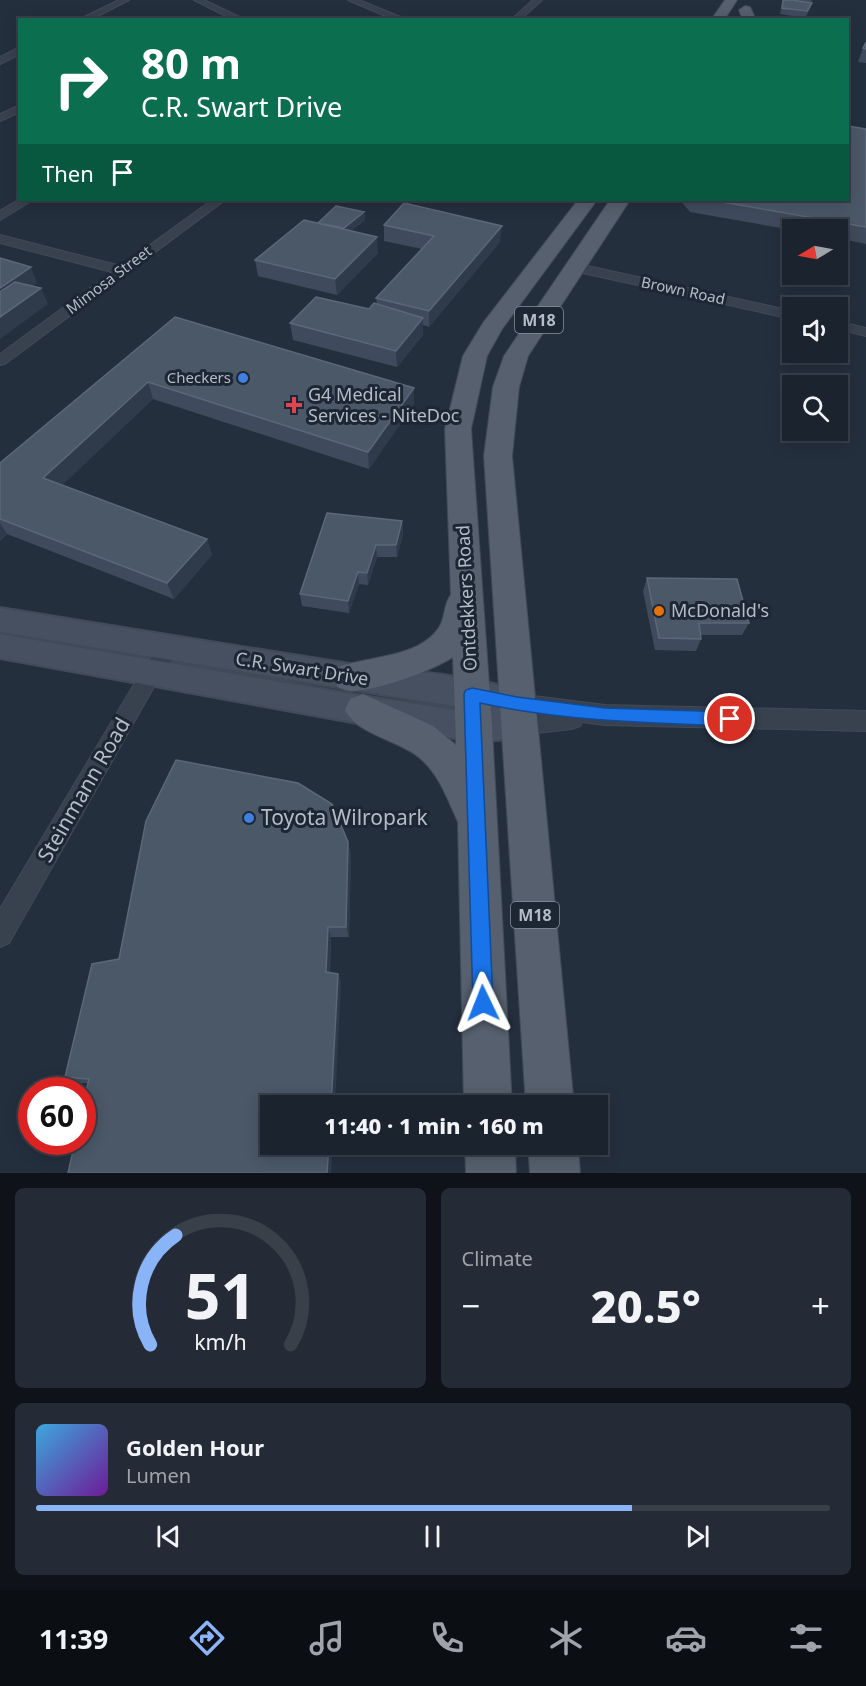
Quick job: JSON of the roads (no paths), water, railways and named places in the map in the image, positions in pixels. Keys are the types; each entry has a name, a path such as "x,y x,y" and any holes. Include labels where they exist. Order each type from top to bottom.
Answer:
{"main road":[{"path":"718,18 731,0"},
{"name":"Ontdekkers Road","path":"488,1095 473,711 458,429 476,356 509,303 585,201"},
{"name":"M18","path":"549,1095 498,456 506,387 516,356 619,201"},
{"path":"466,580 458,623 450,639 439,649 403,664 356,694 436,749 461,784 477,821"},
{"name":"C.R. Swart Drive","path":"0,620 161,660 356,694 473,711 518,714"},
{"name":"C.R. Swart Drive","path":"0,646 161,660"},
{"path":"490,1155 491,1173"},
{"path":"554,1155 555,1173"}],"street":[{"path":"86,18 125,0"},
{"path":"198,0 238,18"},
{"path":"352,0 399,18"},
{"path":"363,4 378,0"},
{"path":"517,18 538,0"},
{"path":"226,18 232,15"},
{"path":"0,61 18,52"},
{"path":"0,118 18,109"},
{"path":"0,216 25,201"},
{"name":"Mimosa Street","path":"0,361 120,270 218,201"},
{"path":"0,239 120,270"},
{"name":"Brown Road","path":"574,267 782,313"},
{"path":"848,328 866,332"},
{"name":"Steinmann Road","path":"0,934 161,660"},
{"name":"C.R. Swart Drive","path":"518,714 866,721"}],"place":[{"name":"Checkers","path":"243,378"},
{"name":"G4 Medical Services - NiteDoc","path":"294,405"},
{"name":"McDonald's","path":"659,611"},
{"name":"Toyota Wilropark","path":"249,818"}]}
